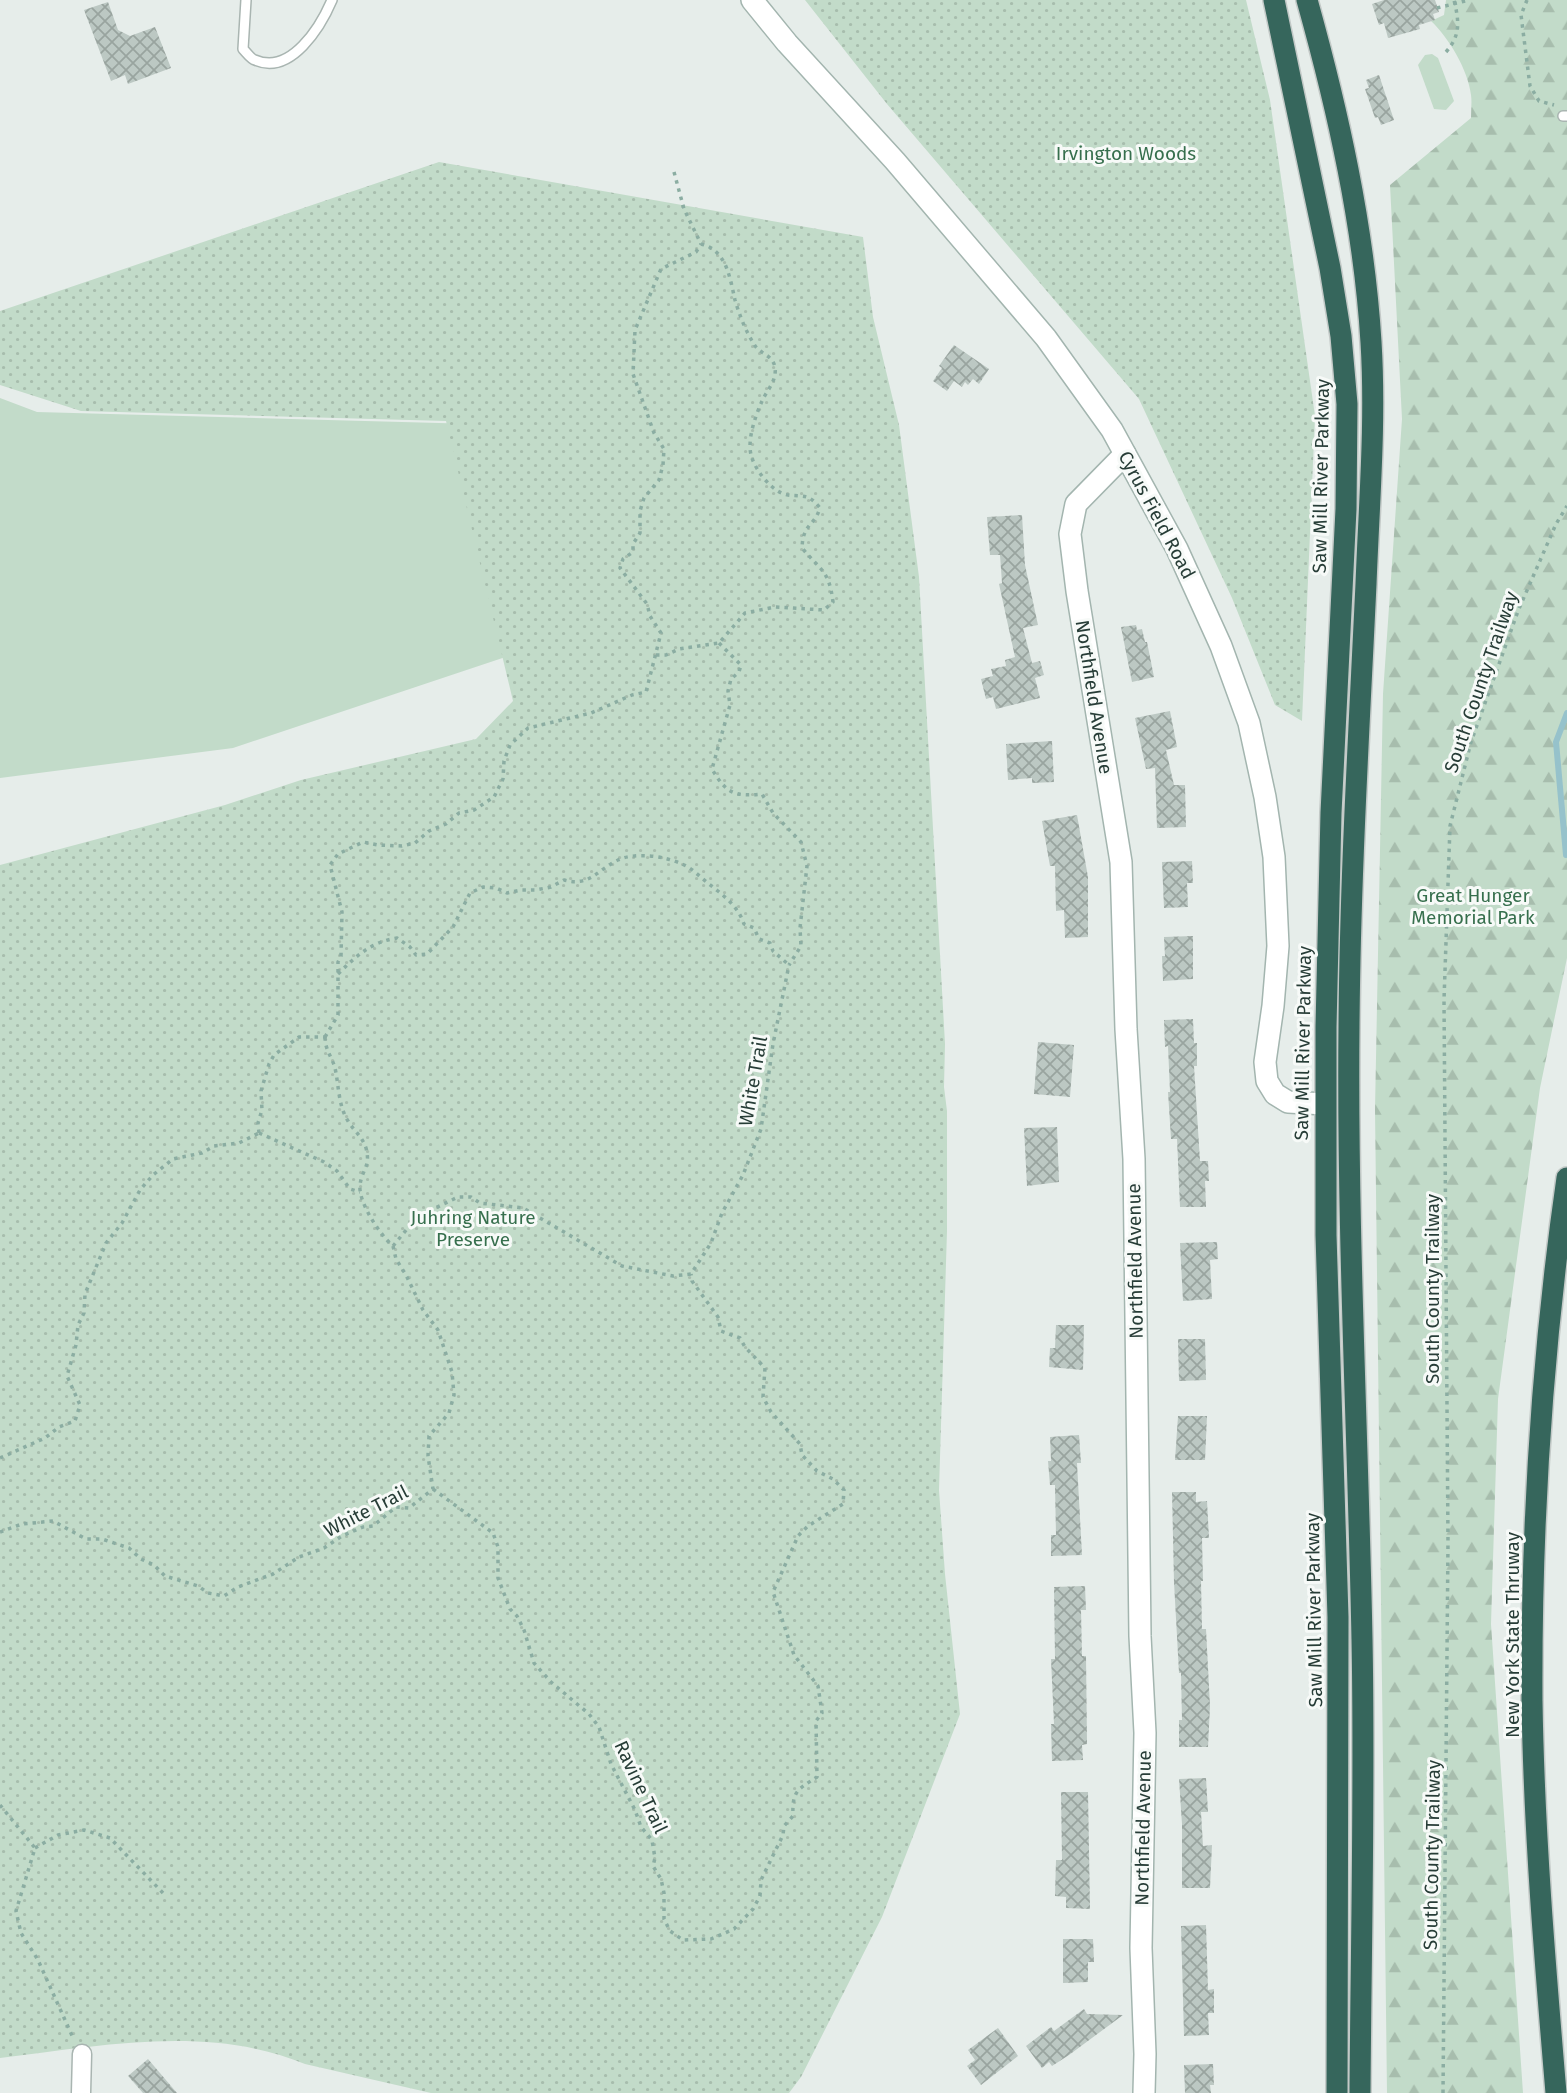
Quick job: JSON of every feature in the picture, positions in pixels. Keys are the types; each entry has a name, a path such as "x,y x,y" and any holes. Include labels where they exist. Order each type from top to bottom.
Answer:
{"highway":[{"name":"Saw Mill River Parkway","path":"1274,0 1329,268 1341,336 1347,404 1346,509 1328,888 1325,1104 1338,1629 1337,2093"},
{"path":"1307,0 1324,63 1353,204 1364,274 1371,350 1370,475 1352,882 1348,1077 1349,1230 1362,1645 1360,2093"},
{"name":"New York State Thruway","path":"1556,2093 1537,1843 1532,1634 1540,1424 1553,1284 1567,1178"}],"street":[{"name":"Cyrus Field Road","path":"752,0 787,43 895,161 1046,338 1112,430 1177,549 1221,646 1252,735 1265,797 1277,899 1278,957 1265,1062 1267,1082 1275,1094 1288,1102 1325,1104"},
{"name":"Northfield Avenue","path":"1125,454 1076,504 1070,534 1121,862 1126,1029 1134,1159 1140,1636 1145,1734 1141,1948 1144,2093"},
{"path":"81,2093 82,2054"}],"lane":[{"path":"246,0 243,48 254,60 277,63 296,53 322,23 332,0"}],"path":[{"path":"1437,8 1469,0"},
{"path":"1527,0 1521,15 1530,86 1539,101 1561,105"},
{"path":"1446,52 1455,43 1459,28 1454,2"},
{"path":"656,655 719,643 745,613 775,607 824,610 833,603 831,584 825,571 802,548 803,533 817,517 820,508 814,501 800,494 786,495 770,485 752,461 748,447 762,401 774,381 775,367 770,357 755,347 736,302 725,264 717,253 701,244 684,209 674,172"},
{"path":"259,1133 324,1162 337,1171 349,1189 360,1192 360,1183 369,1163 366,1149 360,1134 348,1122 343,1111 335,1068 325,1047 325,1037 338,1015 342,912 330,865 338,854 363,842 402,846 415,843 459,813 474,810 494,797 503,779 504,761 510,745 528,728 591,713 632,695 646,692 661,633 650,616 647,604 620,568 623,559 633,552 633,544 640,533 640,511 644,498 659,480 664,449 654,433 633,374 635,330 661,269 696,252 701,244"},
{"name":"South County Trailway","path":"1443,2093 1448,1542 1444,1000 1450,826 1471,742 1518,611 1556,524 1567,506"},
{"name":"White Trail","path":"691,1274 712,1242 722,1213 743,1175 761,1129 773,1044 789,965 801,946 800,928 807,866 801,842 773,813 762,794 736,794 726,789 712,769 726,725 731,679 739,672 741,665 719,643"},
{"path":"338,974 365,948 386,940 397,938 416,955 427,954 453,927 470,893 483,887 496,888 507,893 551,887 564,880 575,883 593,877 618,860 633,856 653,857 684,864 733,904 741,914 744,924 754,929 759,939 770,943 773,951 789,965"},
{"path":"259,1133 261,1091 274,1055 299,1037 325,1037"},
{"path":"0,1458 75,1421 80,1405 67,1376 76,1345 85,1294 106,1242 122,1223 140,1191 153,1175 173,1159 202,1153 214,1146 239,1143 259,1133"},
{"name":"White Trail","path":"0,1531 22,1524 53,1521 86,1539 102,1539 129,1548 141,1559 154,1564 165,1576 198,1586 208,1593 224,1596 238,1587 273,1574 299,1557 324,1548 342,1536 363,1527 373,1526 396,1507 409,1508 433,1489 428,1456 429,1436 449,1413 454,1395 452,1372 438,1330 424,1310 396,1259 393,1246 376,1225 360,1192"},
{"path":"393,1246 416,1217 458,1198 471,1197 480,1203 523,1208 622,1266 673,1276 691,1274"},
{"name":"Ravine Trail","path":"433,1489 493,1534 498,1547 498,1578 510,1609 524,1630 534,1662 558,1688 589,1714 599,1727 611,1764 635,1810 640,1827 652,1840 655,1858 653,1866 661,1880 664,1919 670,1931 683,1940 711,1940 734,1929 753,1909 760,1896 761,1880 783,1835 784,1826 793,1816 792,1799 797,1790 817,1777 816,1721 822,1713 818,1686 794,1654 773,1592 799,1536 808,1526 843,1504 844,1490 833,1479 817,1471 803,1455 800,1444 771,1412 763,1398 765,1368 740,1338 721,1331 718,1317 692,1281 691,1274"},
{"path":"0,1805 35,1848"},
{"path":"82,2054 64,2022 38,1960 22,1933 16,1911 35,1848 58,1835 84,1830 110,1838 163,1893"}],"green space":[{"name":"Irvington Woods","path":"805,0 1246,0 1270,100 1315,416 1302,721 1275,705 1232,598 1139,399 887,104"},
{"name":"Great Hunger Memorial Park","path":"1446,0 1567,0 1567,958 1540,1088 1498,1399 1491,1624 1523,2093 1387,2093 1375,1110 1383,694 1402,419 1390,185 1471,118 1471,95 1462,65 1451,45 1431,21 1444,15"},
{"path":"1432,54 1438,58 1454,101 1446,110 1434,109 1418,65 1425,55"},
{"name":"Juhring Nature Preserve","path":"439,162 863,237 873,317 899,425 919,577 945,1044 947,1231 939,1490 960,1714 882,1917 801,2077 789,2093 431,2093 305,2064 268,2052 231,2044 193,2041 115,2044 0,2058 0,865 225,805 301,780 476,739 513,701 446,421 81,411 0,385 0,311"},
{"path":"0,398 37,412 476,424 577,633 233,748 0,778"}],"building":[{"path":"1384,0 1435,0 1439,12 1433,14 1435,20 1419,25 1420,29 1388,38 1384,23 1379,25 1372,4"},
{"path":"108,2 118,30 130,36 155,27 171,68 128,84 125,75 111,81 84,10"},
{"path":"1379,75 1394,120 1381,125 1378,117 1375,118 1365,89 1369,88 1366,80"},
{"path":"954,345 989,369 979,384 973,379 968,385 965,382 962,387 954,381 947,391 933,381 942,368 939,366"},
{"path":"1022,515 1025,565 1038,625 1023,628 1032,663 1040,661 1044,675 1035,678 1040,698 996,709 993,697 986,699 981,679 993,676 991,669 1006,666 1005,660 1015,657 999,584 1002,583 1000,555 990,555 987,517"},
{"path":"1136,625 1137,630 1142,629 1147,642 1154,677 1132,682 1121,627"},
{"path":"1170,711 1177,747 1166,750 1174,785 1185,785 1186,827 1157,828 1155,768 1146,769 1135,718"},
{"path":"1052,741 1054,782 1032,783 1032,778 1008,780 1006,744"},
{"path":"1077,815 1088,877 1088,937 1065,938 1064,910 1056,911 1055,866 1050,866 1042,821"},
{"path":"1192,861 1193,883 1187,883 1188,907 1164,908 1162,862"},
{"path":"1193,936 1193,979 1163,981 1164,937"},
{"path":"1193,1019 1194,1043 1197,1043 1197,1066 1194,1066 1200,1161 1208,1161 1209,1181 1205,1181 1206,1207 1180,1207 1177,1139 1171,1139 1168,1046 1165,1047 1164,1020"},
{"path":"1038,1042 1074,1045 1070,1097 1034,1094"},
{"path":"1057,1127 1059,1182 1027,1186 1024,1128"},
{"path":"1217,1242 1218,1259 1210,1260 1212,1299 1183,1301 1180,1243"},
{"path":"1056,1325 1084,1325 1083,1370 1049,1367 1050,1348 1055,1348"},
{"path":"1178,1339 1205,1339 1206,1380 1179,1381"},
{"path":"1178,1416 1207,1416 1205,1460 1175,1460"},
{"path":"1079,1435 1081,1463 1077,1463 1082,1555 1051,1556 1051,1535 1056,1535 1055,1485 1050,1485 1048,1461 1051,1461 1050,1437"},
{"path":"1172,1492 1196,1492 1196,1502 1207,1501 1209,1538 1202,1538 1201,1581 1202,1629 1206,1629 1210,1706 1208,1747 1179,1747 1179,1720 1182,1720 1181,1673 1174,1582"},
{"path":"1085,1586 1086,1610 1081,1610 1082,1656 1086,1656 1087,1744 1082,1745 1083,1760 1052,1761 1051,1724 1054,1724 1051,1659 1055,1659 1054,1587"},
{"path":"1206,1778 1208,1812 1201,1812 1203,1846 1212,1845 1210,1888 1182,1888 1179,1779"},
{"path":"1061,1792 1088,1792 1090,1909 1066,1908 1066,1897 1055,1896 1056,1860 1062,1860"},
{"path":"1206,1925 1208,1990 1214,1989 1214,2013 1208,2013 1209,2035 1184,2036 1181,1926"},
{"path":"1063,1939 1093,1939 1094,1962 1088,1962 1088,1982 1063,1983"},
{"path":"1084,2009 1087,2014 1123,2015 1069,2055 1052,2066 1049,2062 1042,2068 1026,2046 1051,2027 1054,2031"},
{"path":"998,2028 1018,2056 981,2085 967,2066 975,2060 968,2050"},
{"path":"148,2059 177,2093 143,2093 128,2076"},
{"path":"1213,2064 1214,2085 1210,2085 1211,2093 1185,2093 1184,2065"}],"waterway":[{"path":"1566,855 1556,742 1567,713"}]}
